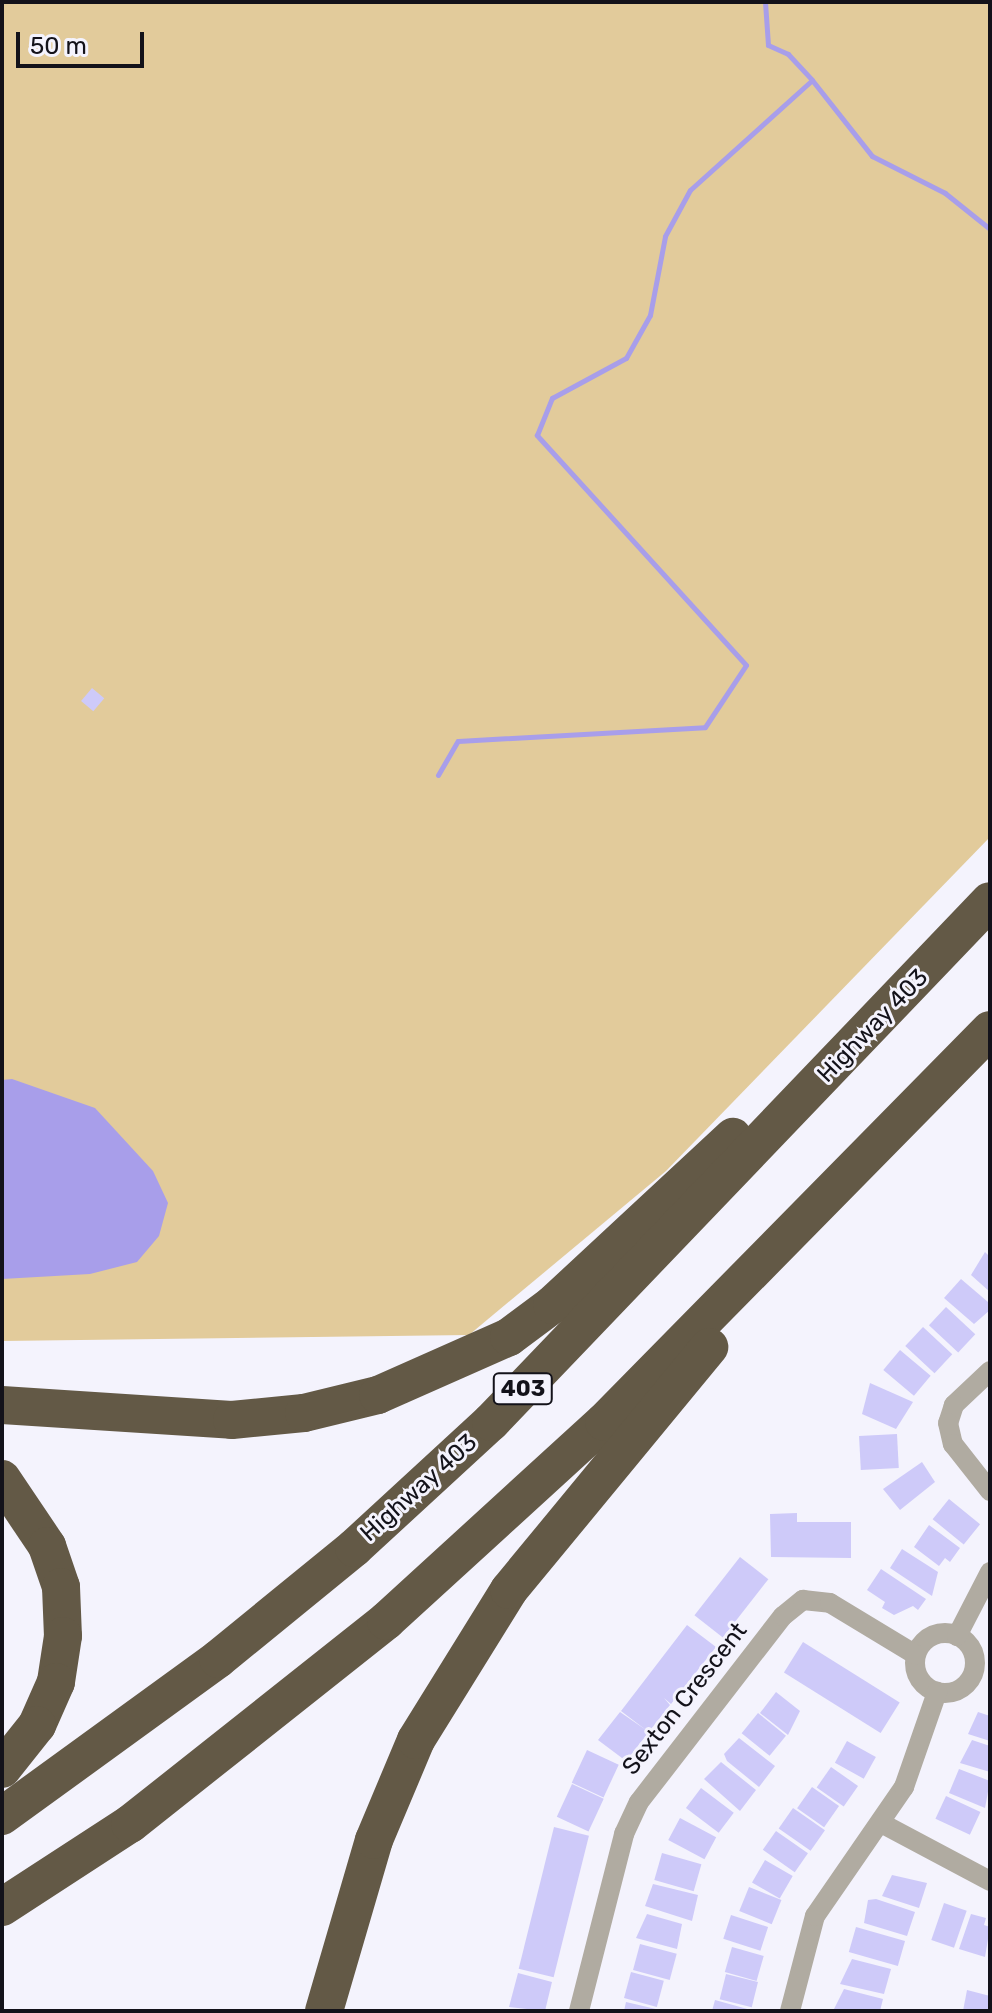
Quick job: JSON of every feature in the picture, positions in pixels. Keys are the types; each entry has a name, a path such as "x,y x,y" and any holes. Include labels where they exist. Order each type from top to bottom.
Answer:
{"highway":[{"path":"2,1405 232,1420 304,1413 378,1395 446,1369 509,1337 552,1305 990,900"},
{"name":"Highway 403","path":"2,1816 218,1659 480,1433 990,900"},
{"path":"2,1907 130,1824 386,1621 604,1422 990,1030"},
{"path":"324,2011 374,1840 416,1740 476,1638 571,1510 866,1157"},
{"path":"2,1479 47,1546 61,1587 63,1636 56,1682 37,1725 2,1769"}],"street":[{"path":"990,1371 954,1405 948,1423 953,1444 990,1491"},
{"path":"957,1636 990,1572"},
{"name":"Sexton Crescent","path":"579,2011 624,1834 639,1802 783,1616 803,1600 830,1603 916,1655"},
{"path":"957,1636 970,1646 982,1672 965,1686 937,1692 921,1682 916,1655 928,1638 957,1636"},
{"path":"790,2011 815,1916 881,1823 912,1772 937,1692"},
{"path":"881,1823 990,1881"}],"shaded area":[{"path":"2,2 990,2 990,837 666,1171 469,1335 2,1341"},
{"path":"12,1079 95,1108 153,1171 168,1203 159,1236 137,1262 90,1274 2,1279 2,1080"}],"building":[{"path":"92,688 104,698 93,711 81,701"},
{"path":"985,1252 990,1257 990,1292 971,1275"},
{"path":"961,1279 988,1302 990,1310 974,1324 944,1298"},
{"path":"946,1307 975,1334 958,1353 929,1325"},
{"path":"923,1327 952,1354 935,1373 905,1346"},
{"path":"900,1350 931,1376 914,1396 883,1370"},
{"path":"870,1383 913,1402 896,1429 862,1414"},
{"path":"897,1434 899,1468 861,1470 859,1436"},
{"path":"922,1462 935,1482 900,1510 883,1489"},
{"path":"949,1499 980,1524 964,1544 933,1519"},
{"path":"797,1513 797,1522 851,1522 851,1558 771,1557 770,1514"},
{"path":"929,1525 960,1548 950,1562 945,1558 939,1566 914,1547"},
{"path":"902,1549 938,1572 932,1596 890,1568"},
{"path":"740,1557 768,1579 723,1637 694,1615"},
{"path":"881,1569 926,1599 918,1610 913,1606 894,1615 882,1608 885,1602 867,1590"},
{"path":"687,1625 716,1647 671,1704 664,1698 670,1705 626,1761 598,1740 620,1712 646,1730 621,1711"},
{"path":"803,1642 900,1702 881,1733 784,1673"},
{"path":"776,1692 800,1711 788,1735 760,1713"},
{"path":"978,1712 990,1716 990,1741 968,1734"},
{"path":"758,1713 786,1736 770,1756 742,1733"},
{"path":"739,1738 775,1766 759,1787 727,1761 724,1754"},
{"path":"972,1740 990,1746 990,1772 960,1763"},
{"path":"847,1741 876,1757 864,1779 835,1763"},
{"path":"587,1750 619,1765 604,1797 572,1783"},
{"path":"721,1762 756,1790 740,1811 704,1779"},
{"path":"831,1767 858,1786 844,1806 817,1787"},
{"path":"959,1769 990,1781 985,1808 949,1793"},
{"path":"572,1784 604,1799 589,1831 557,1817"},
{"path":"812,1787 839,1806 824,1827 797,1808"},
{"path":"701,1788 734,1813 719,1833 686,1808"},
{"path":"946,1796 980,1812 970,1835 935,1819"},
{"path":"793,1808 825,1830 811,1851 779,1828"},
{"path":"680,1818 716,1837 704,1859 668,1840"},
{"path":"554,1827 589,1836 554,1977 519,1969"},
{"path":"776,1831 808,1853 795,1872 763,1850"},
{"path":"662,1853 701,1864 694,1891 654,1880"},
{"path":"765,1860 793,1876 780,1899 752,1883"},
{"path":"892,1875 927,1883 919,1908 882,1896"},
{"path":"653,1884 698,1895 692,1921 645,1906"},
{"path":"749,1887 781,1900 772,1924 739,1911"},
{"path":"876,1899 915,1912 907,1936 864,1923 868,1900"},
{"path":"944,1903 967,1911 954,1948 931,1940"},
{"path":"647,1914 682,1924 677,1949 636,1938"},
{"path":"971,1914 986,1918 984,1925 990,1927 985,1957 959,1949"},
{"path":"731,1915 768,1927 760,1951 723,1939"},
{"path":"856,1927 905,1941 898,1966 849,1952"},
{"path":"640,1944 677,1954 670,1980 633,1970"},
{"path":"732,1947 764,1956 757,1981 725,1972"},
{"path":"852,1959 891,1969 884,1994 840,1984"},
{"path":"631,1972 664,1981 657,2007 624,1998"},
{"path":"518,1973 552,1982 545,2011 509,2007"},
{"path":"726,1974 758,1982 752,2007 720,1999"},
{"path":"844,1989 883,1999 880,2011 833,2011"},
{"path":"967,1990 990,1996 990,2011 963,2011"},
{"path":"715,2000 751,2010 751,2011 712,2011"},
{"path":"626,2002 660,2010 660,2011 624,2011"}],"waterway":[{"path":"765,2 768,45 788,54 872,156 945,193 990,229"},
{"path":"438,775 458,741 705,727 746,665 537,435 552,398 626,358 650,315 665,236 690,190 812,80"}]}
